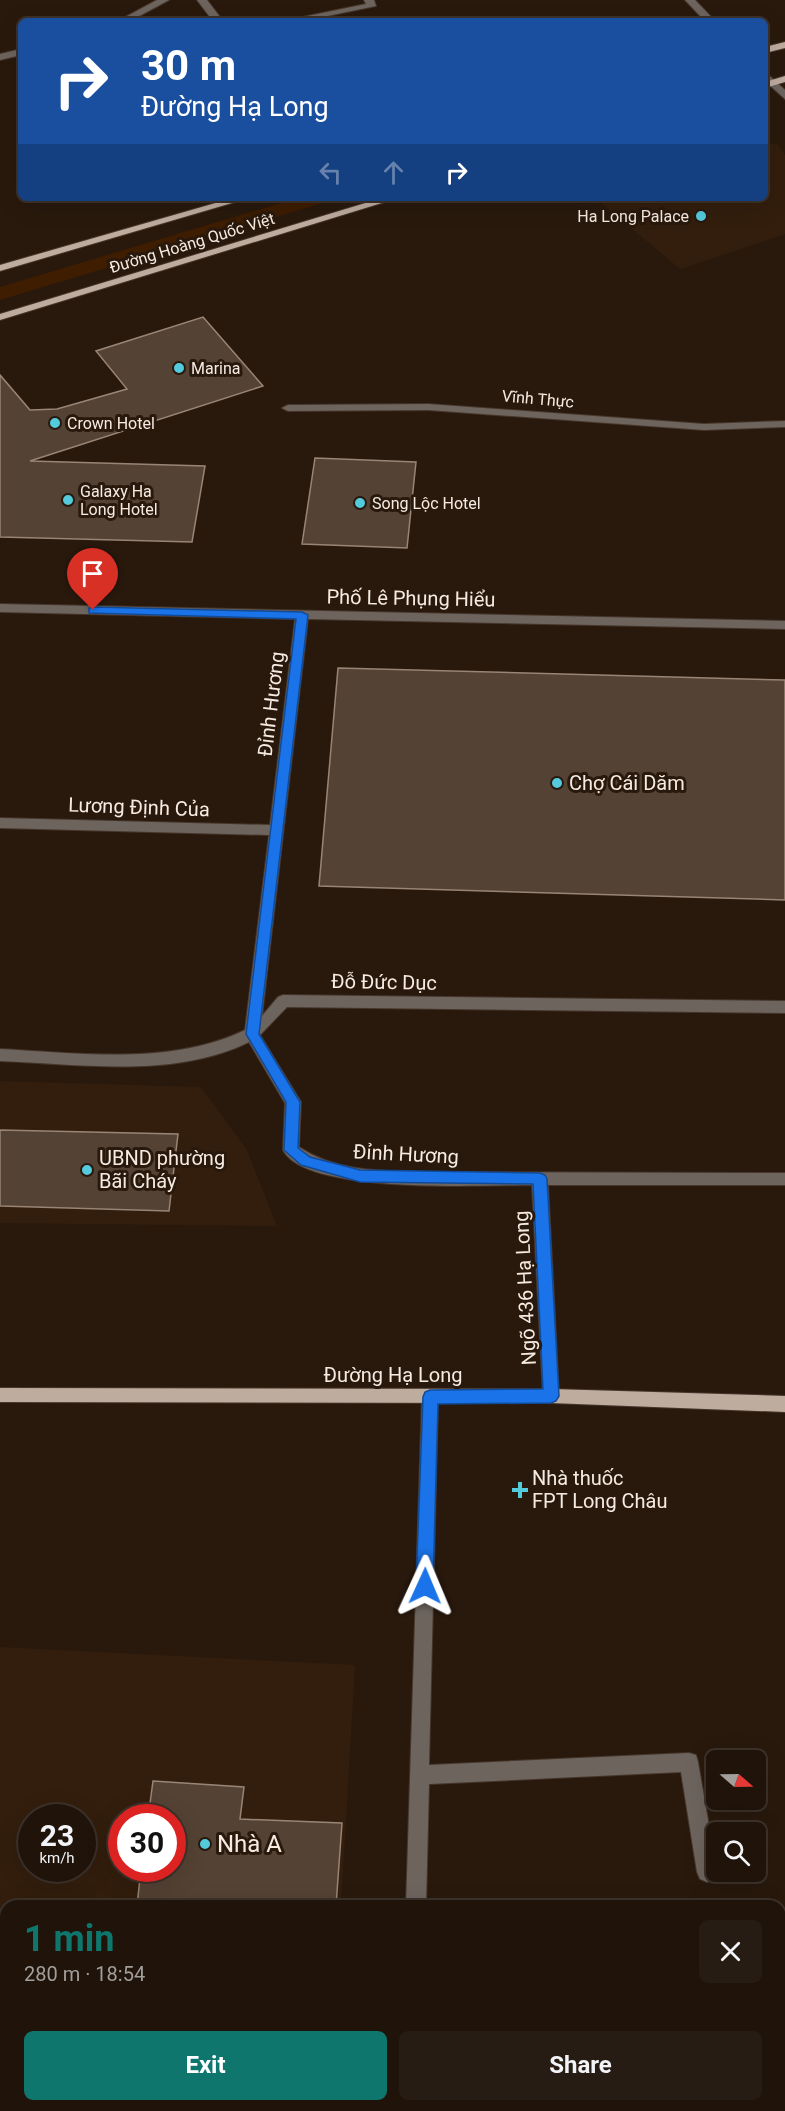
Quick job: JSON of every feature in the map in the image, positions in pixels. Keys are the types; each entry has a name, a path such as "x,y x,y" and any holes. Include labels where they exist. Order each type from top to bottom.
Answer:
{"main road":[{"path":"768,49 785,45"},
{"path":"769,84 785,79"},
{"name":"Đường Hoàng Quốc Việt","path":"0,268 234,201"},
{"name":"Đường Hoàng Quốc Việt","path":"0,317 383,201"},
{"name":"Đường Hạ Long","path":"0,1395 551,1396 785,1404"}],"street":[{"path":"129,18 164,0"},
{"path":"202,0 216,18"},
{"path":"305,18 371,6 369,0"},
{"path":"690,0 707,18"},
{"path":"0,57 18,53"},
{"path":"769,84 785,96"},
{"name":"Vĩnh Thực","path":"288,408 428,407 704,427 785,424"},
{"name":"Phố Lê Phụng Hiểu","path":"0,608 785,625"},
{"name":"Đỉnh Hương","path":"302,615 252,1034 293,1102 291,1150 306,1161 360,1176 785,1179"},
{"name":"Lương Định Của","path":"0,823 276,830"},
{"name":"Đỗ Đức Dục","path":"0,1055 149,1059 216,1051 252,1034 283,1001 785,1007"},
{"name":"Ngõ 436 Hạ Long","path":"540,1179 551,1396"},
{"path":"416,1900 430,1397"},
{"path":"419,1775 689,1762 706,1866"}],"shaded area":[{"name":"Ha Long Palace","path":"768,143 778,145 785,155 785,234 680,269 599,201 768,201"},
{"path":"288,201 329,201 0,300 0,287"},
{"path":"0,1081 201,1087 247,1150 277,1226 0,1223"},
{"path":"0,1647 355,1665 341,1900 0,1900"}],"building":[{"path":"203,317 263,386 30,461 205,466 192,542 0,537 0,375 30,410 57,409 127,389 96,351"},
{"name":"Song Lộc Hotel","path":"315,458 416,462 407,548 302,544"},
{"name":"Chợ Cái Dăm","path":"338,668 785,680 785,900 319,886"},
{"name":"UBND phường Bãi Cháy","path":"0,1130 178,1134 169,1211 0,1206"},
{"path":"153,1781 244,1787 240,1819 342,1823 336,1900 138,1900 140,1882 186,1882 186,1804 150,1804"}],"place":[{"name":"Ha Long Palace","path":"701,216"},
{"name":"Marina","path":"179,368"},
{"name":"Crown Hotel","path":"55,423"},
{"name":"Galaxy Ha Long Hotel","path":"68,500"},
{"name":"Song Lộc Hotel","path":"360,503"},
{"name":"Chợ Cái Dăm","path":"557,783"},
{"name":"UBND phường Bãi Cháy","path":"87,1170"},
{"name":"Nhà thuốc FPT Long Châu","path":"520,1490"},
{"name":"Nhà A","path":"205,1844"}],"route":[{"path":"93,610 302,615 252,1034 293,1102 291,1150 306,1161 360,1176 540,1179 551,1396 430,1397 425,1586"}]}
